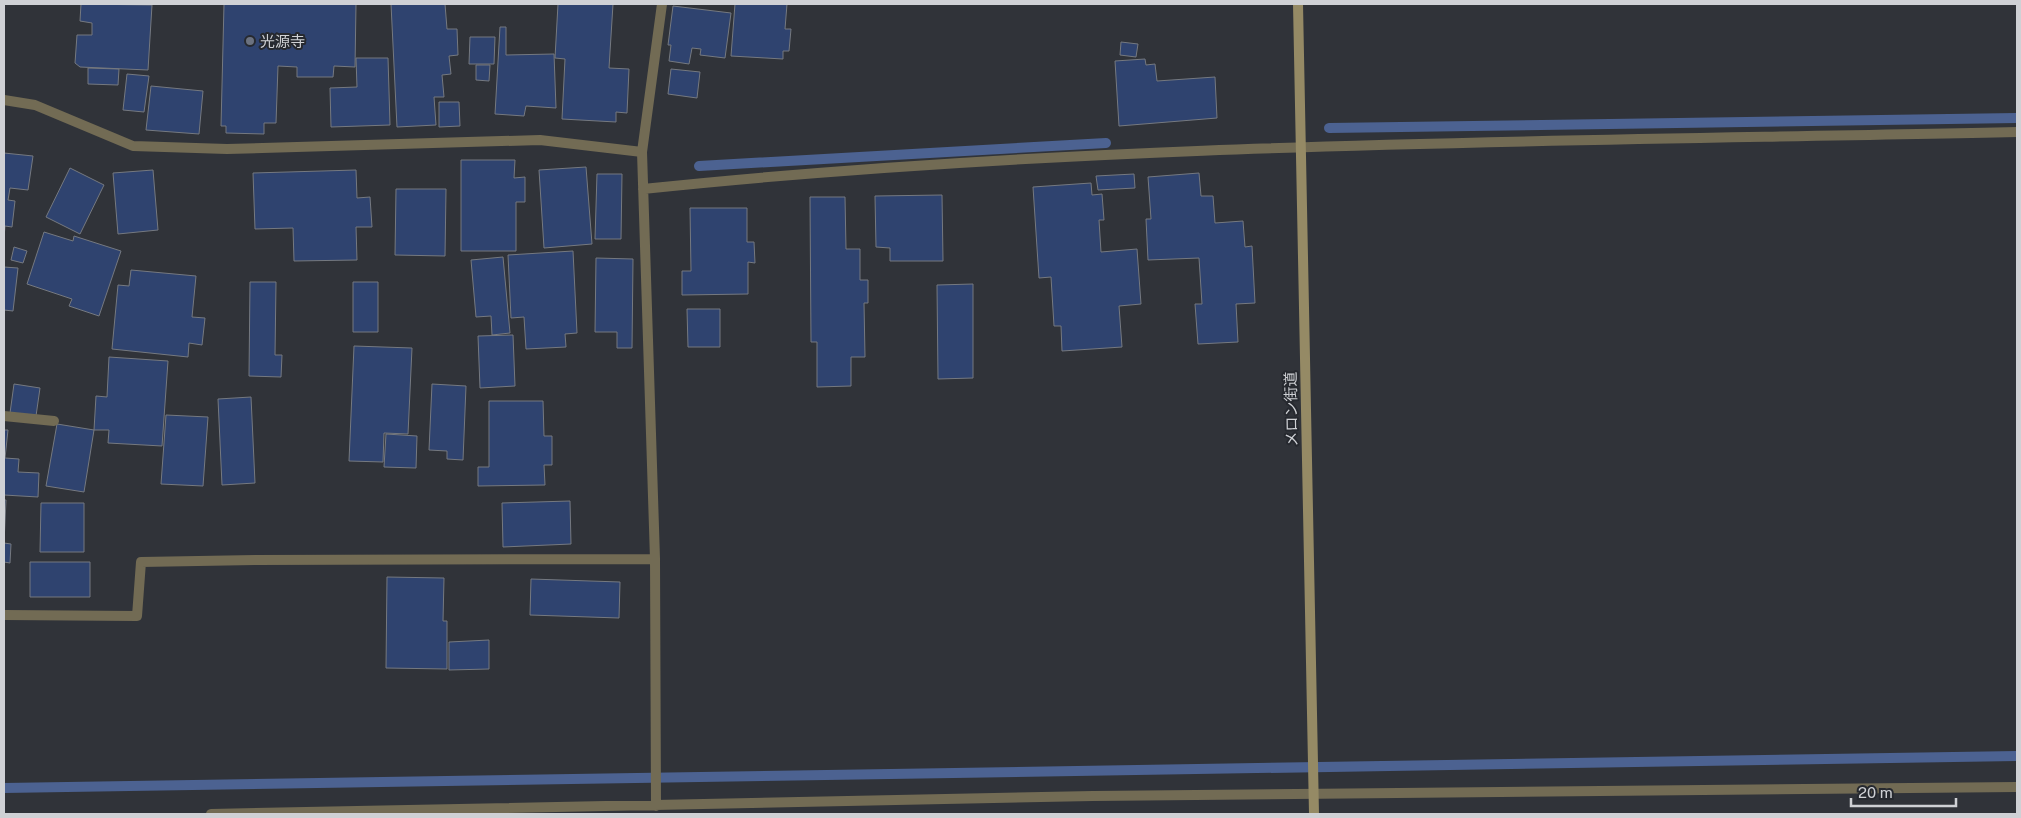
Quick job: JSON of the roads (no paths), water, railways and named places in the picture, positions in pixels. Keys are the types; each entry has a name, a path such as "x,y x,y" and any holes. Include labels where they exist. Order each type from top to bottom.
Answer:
{"street":[{"path":"656,806 655,559 642,152 662,4"},
{"name":"メロン街道","path":"1298,4 1314,814"},
{"path":"4,100 35,105 133,146 227,149 540,140 642,152"},
{"path":"643,190 726,181 989,160 1301,147 2017,132"},
{"path":"4,416 54,421"},
{"path":"4,614 137,616 141,562 655,559"},
{"path":"211,814 1094,796 2017,787"}],"waterway":[{"path":"1329,128 2017,118"},
{"path":"699,166 1106,143"},
{"path":"4,788 2017,756"}],"place":[{"name":"光源寺","path":"250,41"}]}
